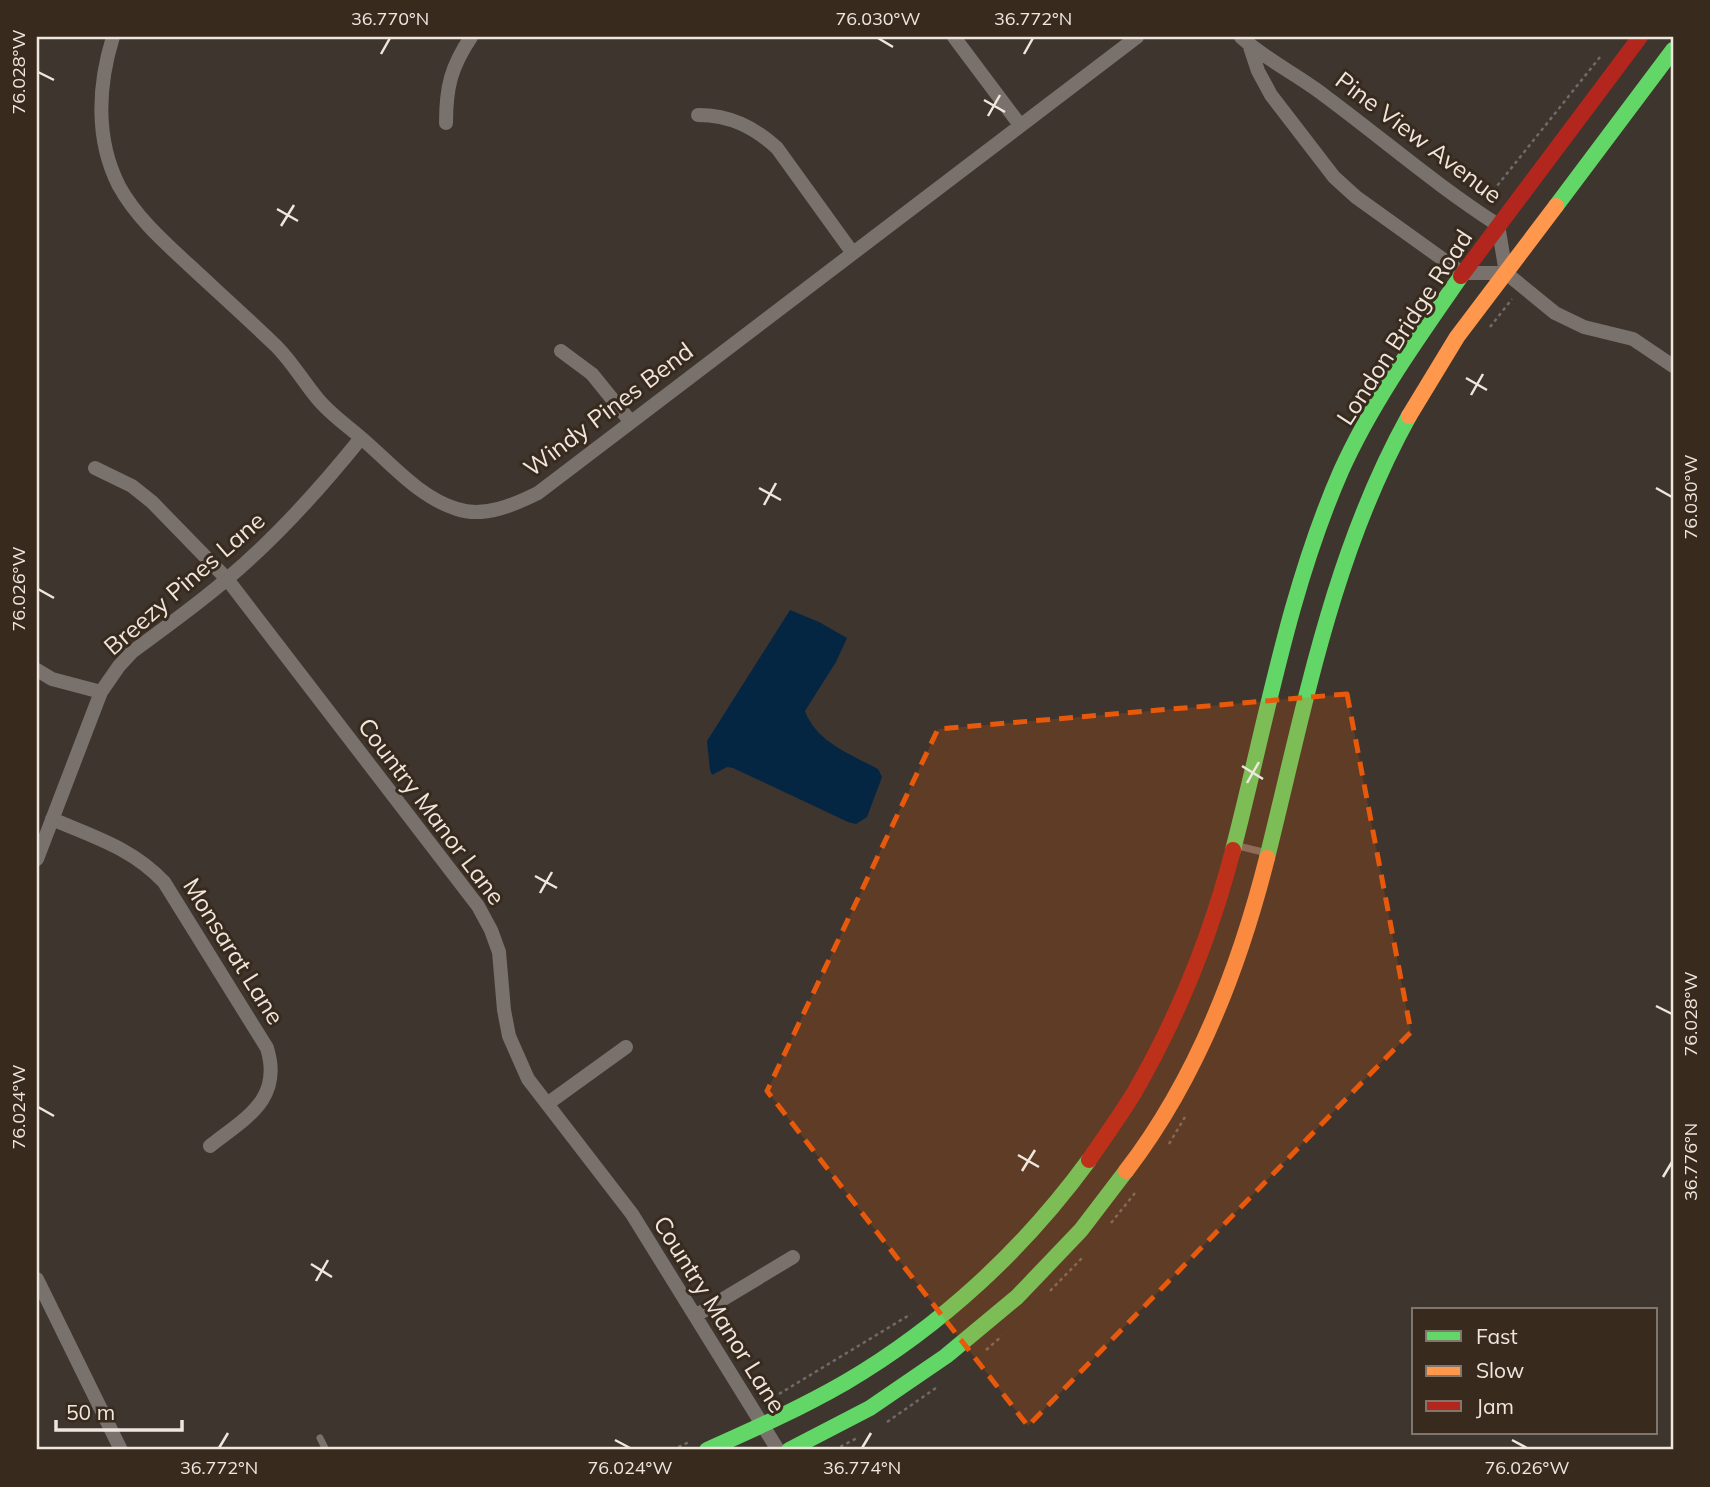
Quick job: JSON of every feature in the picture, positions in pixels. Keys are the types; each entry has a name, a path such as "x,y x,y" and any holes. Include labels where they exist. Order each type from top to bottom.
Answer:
{"main road":[{"name":"London Bridge Road","path":"707,1450 851,1379 943,1314 994,1269 1035,1227 1106,1138 1146,1074 1168,1032 1192,980 1212,926 1235,845 1293,605 1319,524 1342,470 1375,404 1462,272 1640,37"},
{"name":"London Bridge Road","path":"789,1450 844,1424 898,1391 953,1350 1035,1279 1106,1198 1157,1125 1207,1033 1232,974 1268,853 1338,580 1364,506 1393,444 1416,401 1449,350 1673,50"}],"street":[{"name":"Windy Pines Bend","path":"113,37 102,79 100,107 110,163 119,186 134,209 277,346 317,399 414,485 439,502 459,510 480,511 501,508 538,493 1137,37"},
{"path":"446,123 449,79 457,58 471,37"},
{"path":"954,37 1020,125"},
{"name":"Pine View Avenue","path":"1245,40 1313,86 1462,202 1498,225 1506,273"},
{"name":"Pine View Avenue","path":"1245,40 1271,95 1334,177 1356,198 1462,272"},
{"path":"698,115 726,118 745,124 762,134 777,148 852,252"},
{"path":"1462,272 1506,273 1555,313 1584,327 1633,340 1673,366"},
{"path":"561,351 592,374 630,421"},
{"name":"Breezy Pines Lane","path":"37,859 102,692 119,666 132,652 227,579 296,515 361,438"},
{"name":"Country Manor Lane","path":"94,468 132,486 152,502 227,579 478,906 499,953 509,1036 528,1079 632,1214 778,1450"},
{"path":"37,670 52,679 102,692"},
{"name":"Monsarat Lane","path":"52,819 133,854 150,866 164,881 267,1048 272,1062 272,1077 262,1101 253,1112 210,1146"},
{"path":"547,1104 626,1047"},
{"path":"695,1315 793,1256"},
{"path":"37,1279 121,1450"}],"lane":[{"path":"1235,845 1268,853"},
{"path":"320,1438 326,1450"}],"path":[{"path":"1493,191 1601,56"},
{"path":"779,1394 912,1313"}],"highlighted area":[{"path":"1347,694 1411,1032 1028,1426 767,1091 938,729"}],"water":[{"path":"790,610 847,638 836,662 805,711 810,722 826,739 846,753 878,769 882,777 867,817 856,824 733,768 727,767 712,775 710,770 707,741"}],"traffic: fast":[{"path":"1556,206 1673,50"},
{"path":"1233,850 1292,611 1322,517 1353,445 1367,420 1396,371 1461,276"},
{"path":"1267,858 1308,688 1340,577 1382,469 1409,416"},
{"path":"707,1450 829,1392 915,1336 1009,1255 1064,1193 1089,1160"},
{"path":"789,1450 870,1408 946,1356 1017,1297 1081,1230 1126,1171"}],"traffic: slow":[{"path":"1409,416 1457,337 1556,206"},
{"path":"1126,1171 1174,1099 1212,1022 1243,941 1267,858"}],"traffic: jam":[{"path":"1461,276 1640,37"},
{"path":"1089,1160 1134,1093 1179,1005 1204,944 1233,850"}]}
